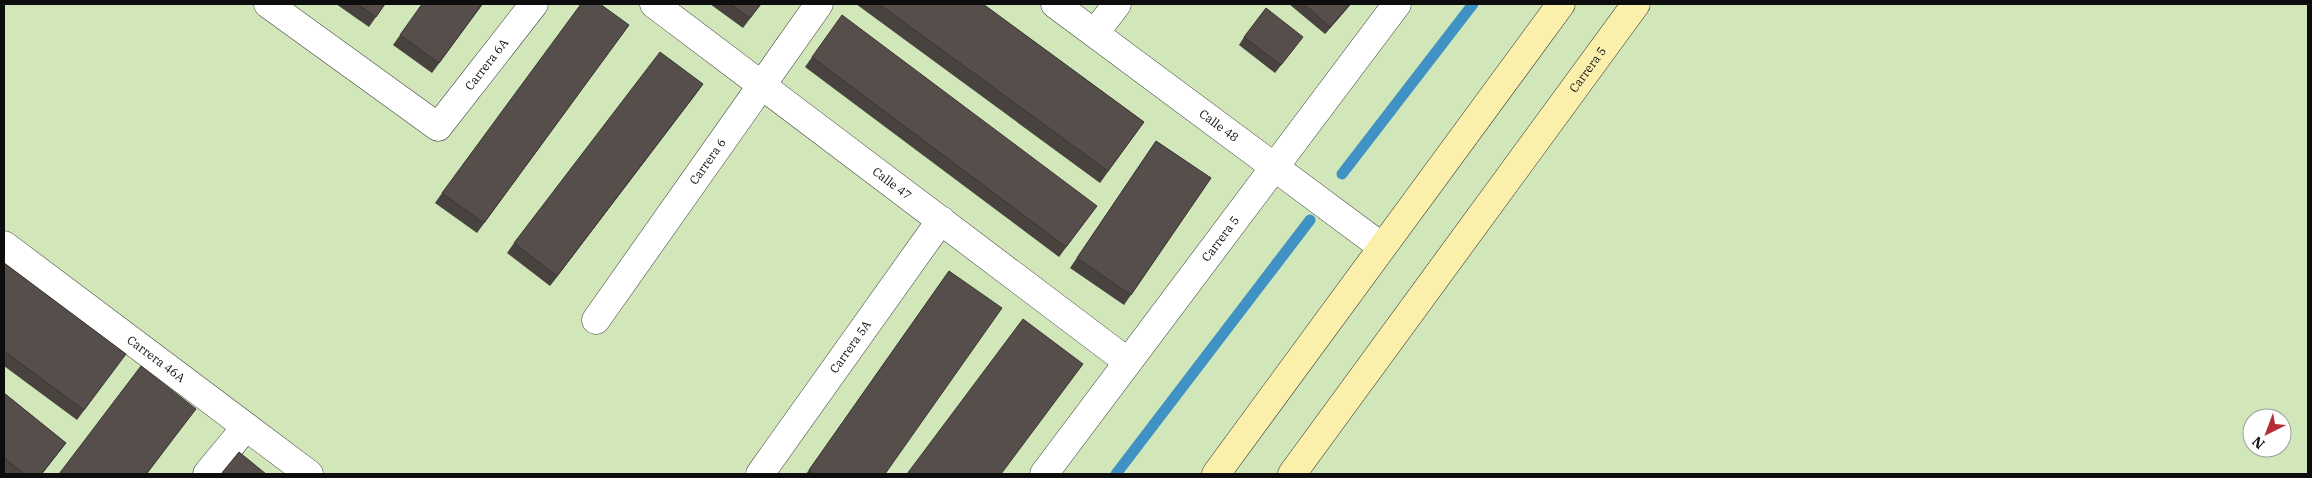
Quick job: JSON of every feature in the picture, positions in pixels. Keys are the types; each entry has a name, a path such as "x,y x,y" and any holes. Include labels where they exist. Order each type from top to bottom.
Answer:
{"main road":[{"path":"1216,474 1561,4"},
{"name":"Carrera 5","path":"1292,474 1636,4"}],"street":[{"name":"Carrera 6A","path":"268,4 438,127 534,4"},
{"name":"Calle 47","path":"654,4 1128,362"},
{"name":"Carrera 6","path":"596,320 819,4"},
{"name":"Calle 48","path":"1056,4 1382,247"},
{"path":"1095,33 1117,4"},
{"name":"Carrera 5","path":"1044,474 1398,4"},
{"name":"Carrera 5A","path":"760,474 941,220"},
{"name":"Carrera 46A","path":"4,244 309,474"},
{"path":"207,474 246,426"}],"green space":[{"path":"4,4 2308,4 2308,474 4,474"}],"building":[{"path":"357,4 385,4 376,17"},
{"path":"422,4 482,4 439,63 400,35"},
{"path":"581,4 600,4 629,25 484,223 442,193"},
{"path":"730,4 761,4 750,18"},
{"path":"879,4 983,4 1144,122 1108,171"},
{"path":"1304,4 1350,4 1330,27"},
{"path":"1266,8 1303,37 1281,65 1244,37"},
{"path":"842,15 1097,206 1066,247 812,57"},
{"path":"660,52 703,84 557,276 514,243"},
{"path":"1156,141 1211,178 1131,295 1077,258"},
{"path":"4,263 126,354 84,410 4,351"},
{"path":"949,271 1002,308 885,474 814,474 809,470"},
{"path":"1023,319 1083,364 1001,474 907,474"},
{"path":"141,366 196,409 146,474 59,474"},
{"path":"4,393 66,443 41,474 24,474 4,458"},
{"path":"239,452 266,474 221,474"}],"waterway":[{"path":"1342,174 1473,4"},
{"path":"1116,474 1310,220"}]}
